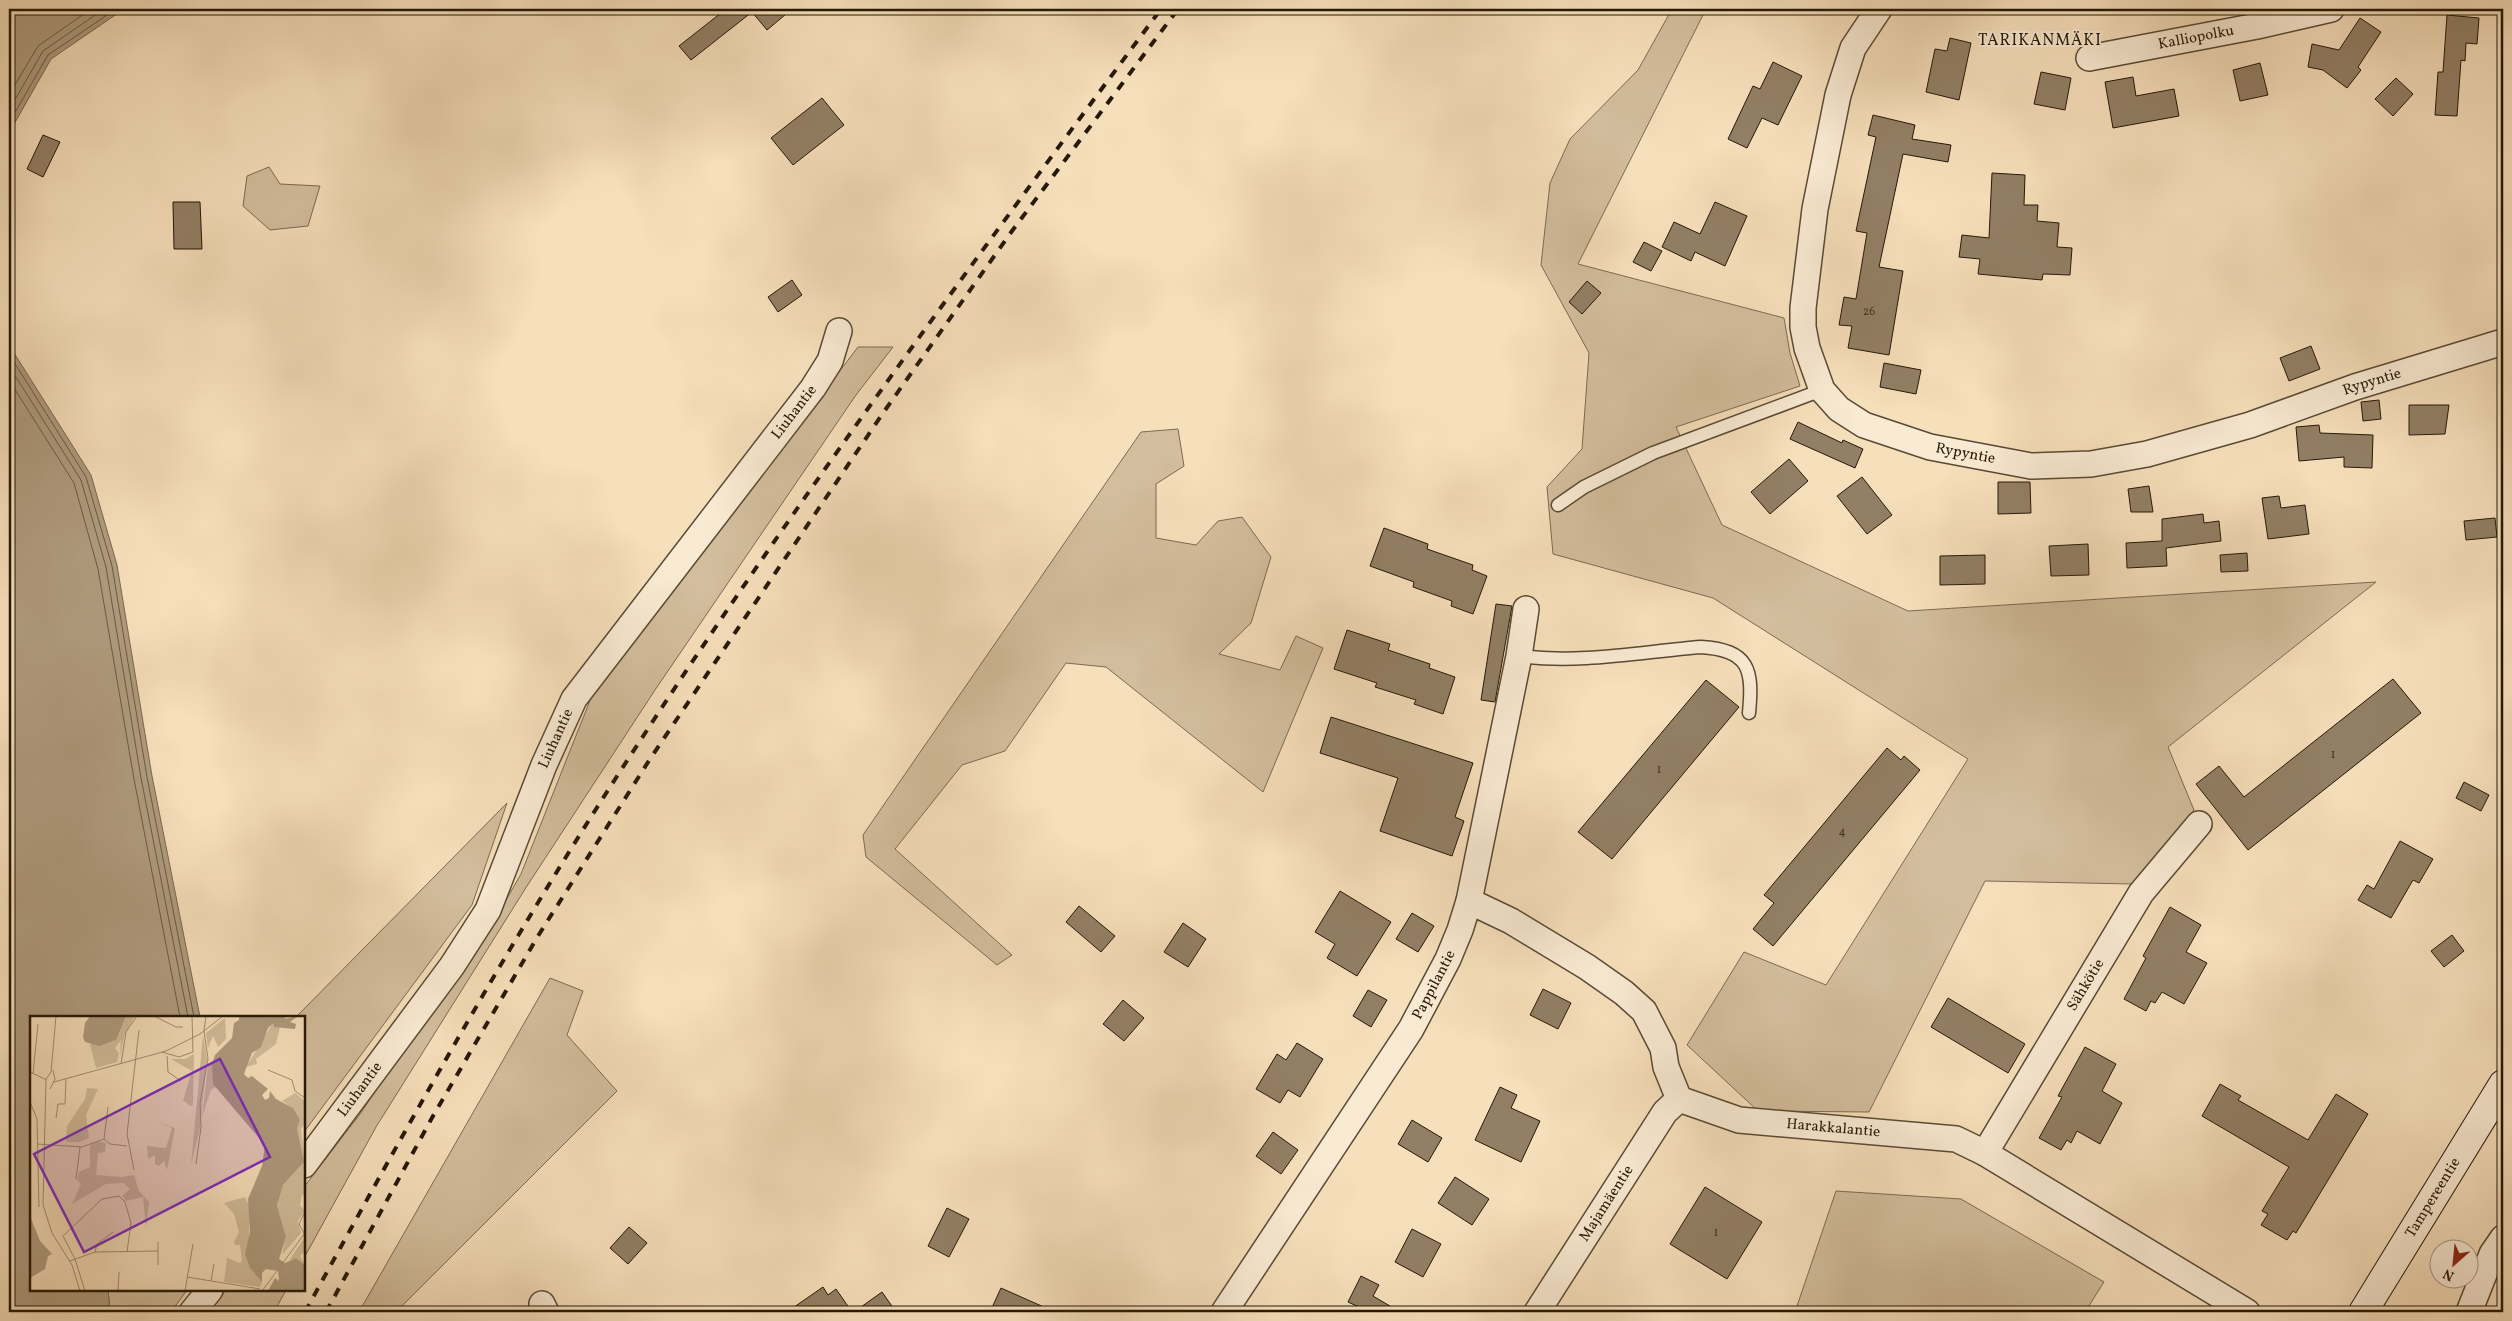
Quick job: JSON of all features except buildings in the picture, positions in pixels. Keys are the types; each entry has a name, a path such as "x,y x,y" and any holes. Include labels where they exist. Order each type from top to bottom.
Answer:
{"main road":[{"name":"Tampereentie","path":"2363,1312 2503,1084"}],"street":[{"name":"Rypyntie","path":"1879,9 1853,48 1838,95 1815,209 1803,327 1809,355 1822,390 1839,409 1864,425 1930,447 2031,466 2091,464 2147,454 2250,425 2355,387 2503,342"},
{"name":"Kalliopolku","path":"2088,58 2257,26 2331,9"},
{"name":"Liuhantie","path":"305,1164 452,966 488,910 544,765 574,699 813,388 830,361 839,332"},
{"name":"Pappilantie","path":"1224,1312 1411,1029 1448,959 1460,930 1468,901 1519,656 1526,609"},
{"name":"Sähkötie","path":"1985,1153 2141,893 2199,824"},
{"path":"1468,901 1511,921 1587,967 1624,993 1644,1011 1663,1048 1666,1067 1679,1098"},
{"name":"Harakkalantie","path":"1679,1098 1739,1120 1956,1139 1985,1153 2247,1312"},
{"name":"Majamäentie","path":"1537,1312 1665,1112 1679,1098"},
{"path":"2469,1312 2492,1254 2503,1238"},
{"path":"192,1312 209,1291"}],"lane":[{"path":"1558,504 1584,487 1653,453 1822,390"},
{"path":"1519,656 1546,660 1583,660 1701,647 1717,648 1742,660 1748,670 1752,686 1749,712"}],"shaded area":[{"path":"1672,9 1706,9 1578,264 1784,318 1790,353 1800,386 1676,427 1722,525 1908,611 2376,582 2168,747 2194,810 2132,884 1985,881 1869,1112 1758,1111 1687,1045 1744,952 1826,985 1968,759 1713,598 1553,554 1547,487 1582,449 1589,353 1541,265 1550,183 1570,139 1638,70"},
{"path":"269,167 280,184 320,186 308,226 270,230 243,206 247,176"},
{"path":"858,347 893,347 856,395 655,690 527,886 376,1127 305,1256 305,1186 360,1114 446,987 487,933 521,874 591,698"},
{"path":"1178,429 1184,466 1156,484 1156,538 1196,545 1218,521 1242,517 1271,557 1251,623 1219,654 1280,670 1296,636 1323,648 1263,792 1106,667 1066,663 1005,751 962,765 895,849 1012,955 997,965 866,857 863,835 1141,432"},
{"path":"507,803 472,905 305,1131 305,1016 297,1016"},
{"path":"550,978 583,991 567,1035 617,1091 396,1312 359,1312"},
{"path":"1836,1191 1961,1199 2104,1282 2085,1312 1795,1312"},
{"path":"108,1291 186,1291 171,1312 110,1312"},
{"path":"225,1291 285,1291 274,1312 209,1312"}],"water":[{"path":"9,9 124,9 51,59 9,133"},
{"path":"9,345 91,475 117,565 152,776 200,1016 30,1016 30,1291 108,1291 110,1312 9,1312"}],"railway":[{"path":"305,1312 425,1096 507,954 593,813 638,744 828,464 960,281 1161,9"},
{"path":"326,1312 433,1116 538,936 650,759 883,413 1012,231 1178,9"}],"district":[{"name":"TARIKANMÄKI","path":"2040,41"}]}
